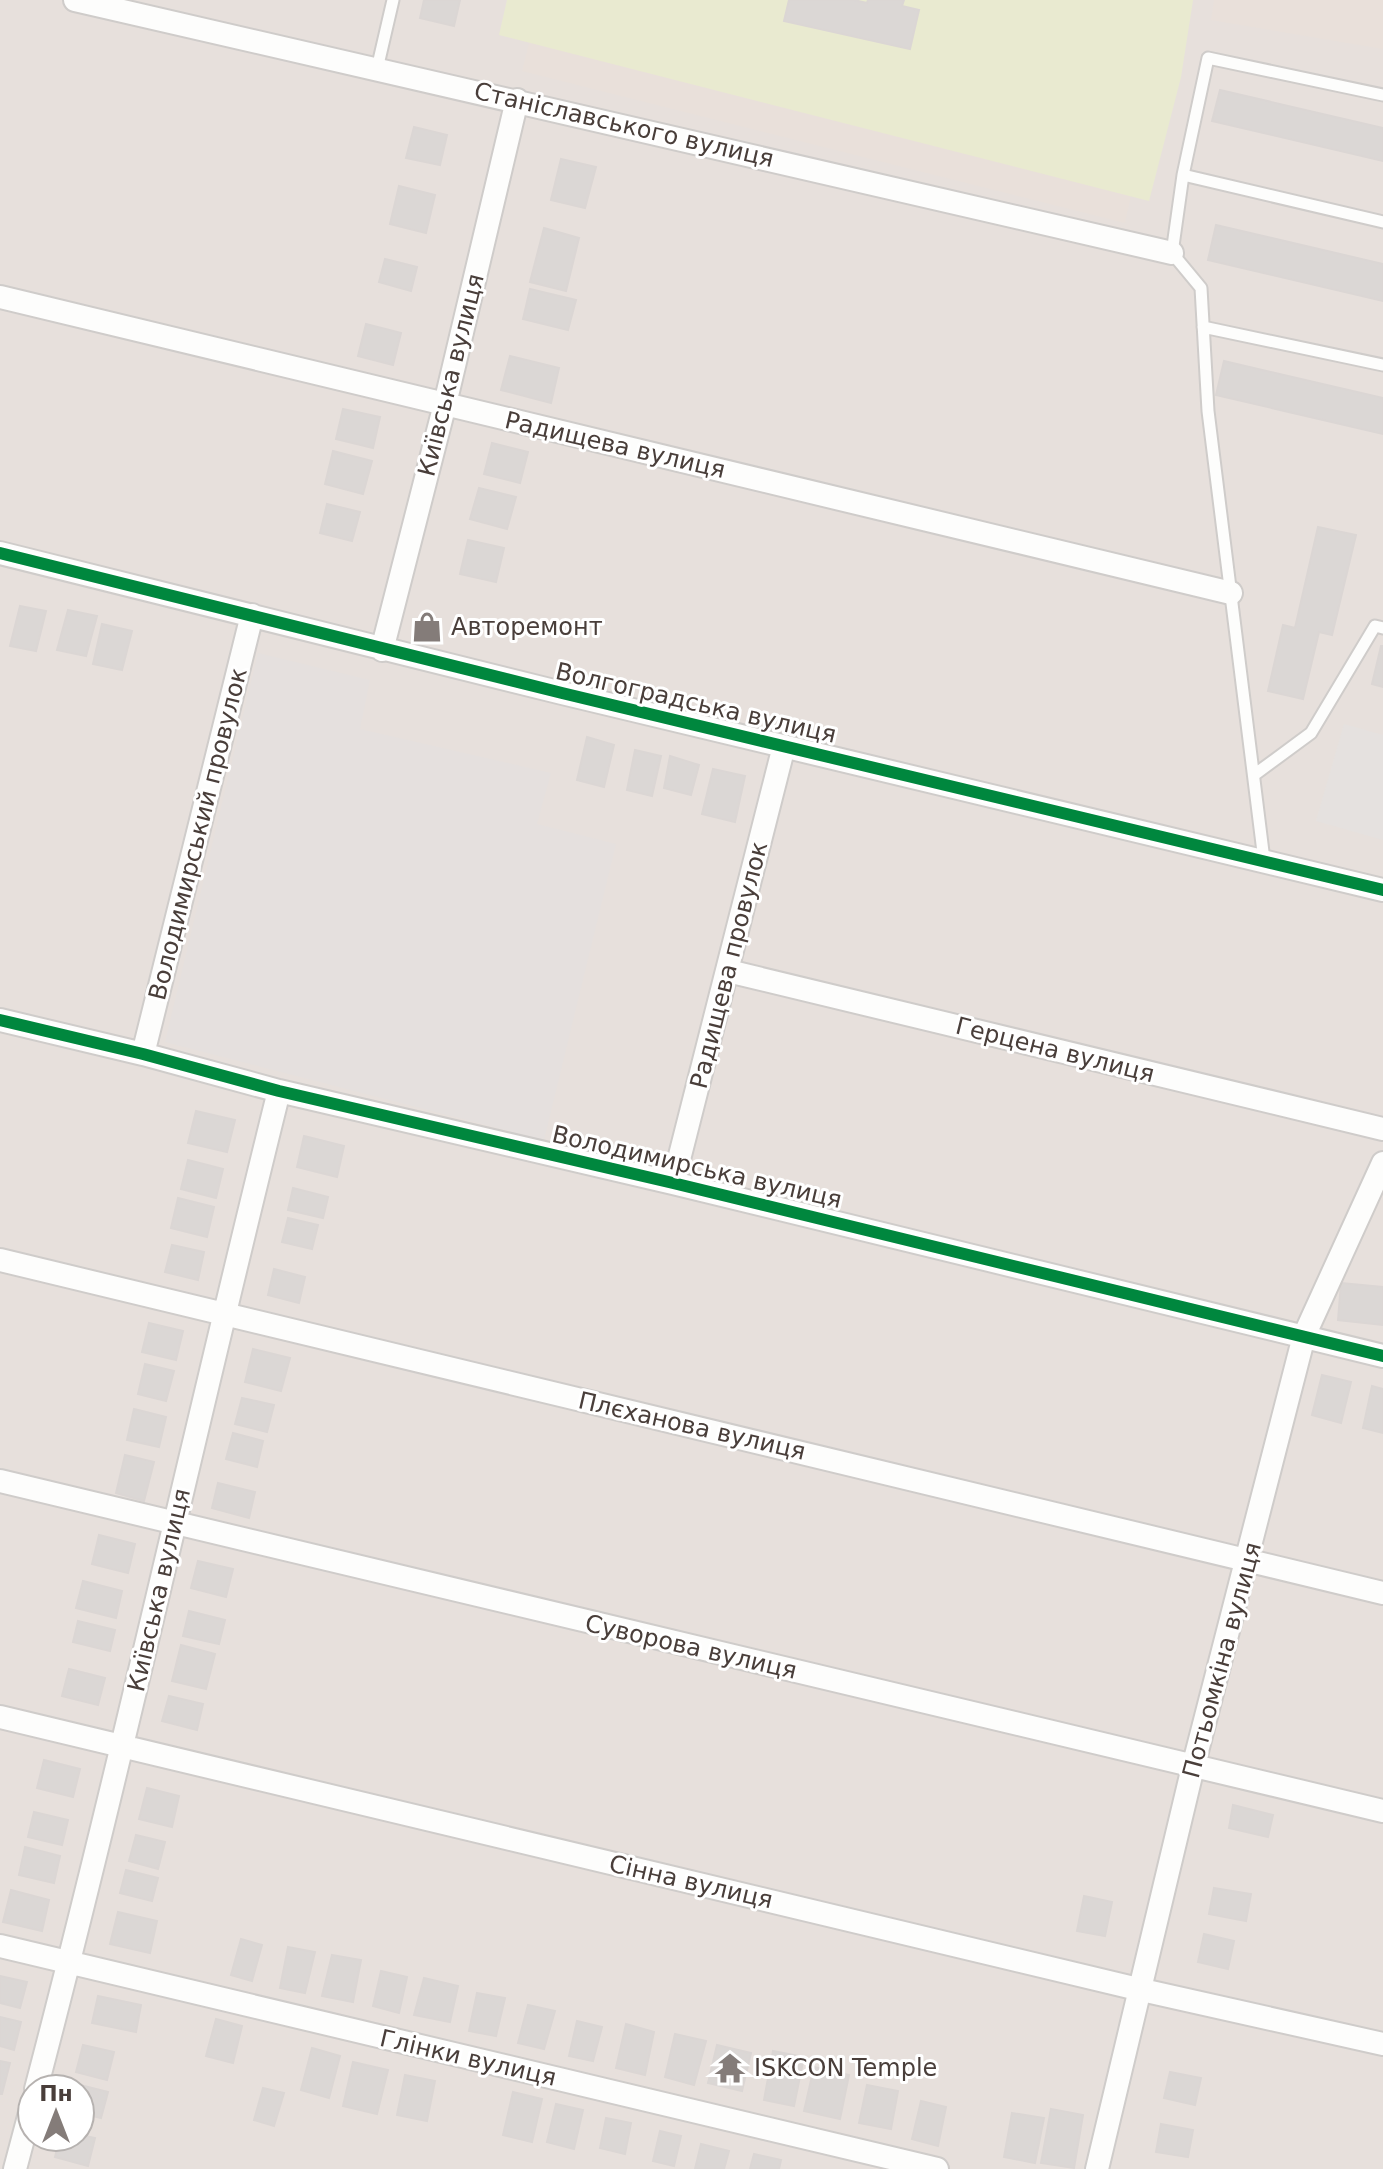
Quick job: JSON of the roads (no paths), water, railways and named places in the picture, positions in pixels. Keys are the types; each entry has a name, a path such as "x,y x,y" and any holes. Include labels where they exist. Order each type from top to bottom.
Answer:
{"street":[{"name":"Станіславського вулиця","path":"75,0 1172,253"},
{"name":"Київська вулиця","path":"382,650 445,404 517,100"},
{"name":"Радищева вулиця","path":"0,297 1231,593"},
{"name":"Волгоградська вулиця","path":"0,553 382,650 1383,890"},
{"name":"Володимирський провулок","path":"143,1054 252,615"},
{"name":"Радищева провулок","path":"673,1183 784,746"},
{"name":"Герцена вулиця","path":"728,971 1383,1129"},
{"name":"Володимирська вулиця","path":"0,1020 279,1091 673,1183 1383,1356"},
{"name":"Київська вулиця","path":"40,2073 123,1746 279,1091"},
{"name":"Потьомкіна вулиця","path":"1097,2169 1193,1767 1304,1336 1383,1163"},
{"name":"Плєханова вулиця","path":"0,1260 1383,1593"},
{"name":"Суворова вулиця","path":"0,1481 1383,1811"},
{"name":"Сінна вулиця","path":"0,1717 1142,1990 1383,2044"},
{"name":"Глінки вулиця","path":"0,1946 937,2169"}],"lane":[{"path":"377,69 393,0"},
{"path":"1264,860 1208,411 1201,288 1172,253 1183,175 1208,58 1383,95"},
{"path":"1183,175 1383,222"},
{"path":"1203,327 1383,365"},
{"path":"1254,775 1311,733 1375,626 1383,628"}],"place":[{"name":"Авторемонт","path":"427,627"},
{"name":"ISKCON Temple","path":"730,2068"}]}
